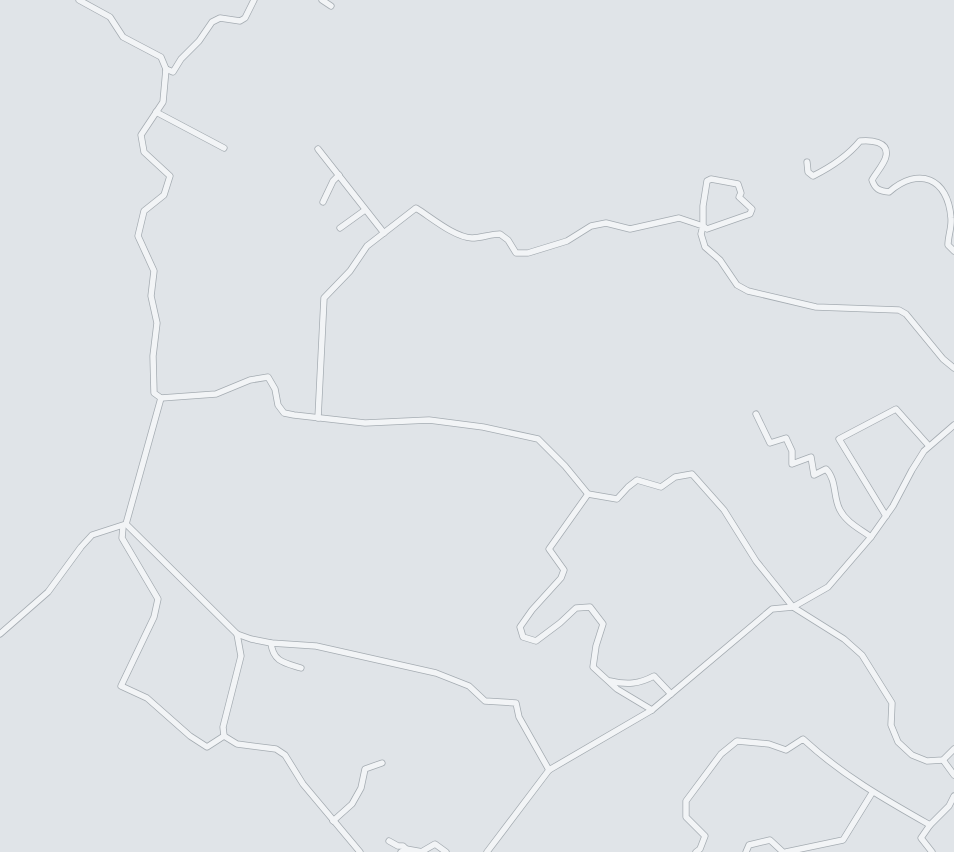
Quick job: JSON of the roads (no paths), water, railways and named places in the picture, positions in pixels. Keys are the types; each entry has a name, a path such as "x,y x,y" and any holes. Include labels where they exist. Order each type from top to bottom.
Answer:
{"street":[{"path":"79,0 110,17 123,37 160,57 166,69 163,102 141,135 144,152 170,176 164,195 144,211 138,236 154,271 151,296 157,323 153,356 154,393 161,398 216,394 250,380 268,377 275,389 278,405 284,413 365,424 429,420 483,427 538,439 565,466 588,494 617,499 628,486 637,480 661,487 675,477 692,474 724,510 756,561 794,607 844,639 862,655 892,703 891,725 898,742 912,755 927,761 943,760 954,749"},
{"path":"166,69 173,72 181,59 199,41 212,22 220,18 240,21 245,18 254,0"},
{"path":"322,0 331,6"},
{"path":"156,112 224,148"},
{"path":"807,162 808,172 813,176 828,169 853,150 860,141 870,140 880,143 886,149 886,157 872,180 874,186 880,191 889,192 898,184 910,179 927,177 940,187 948,202 952,219 948,245 954,251"},
{"path":"318,149 384,233"},
{"path":"323,202 333,181 339,175"},
{"path":"318,418 324,298 350,271 367,246 416,208 460,236 474,238 489,234 500,234 508,240 516,253 528,254 567,241 591,226 606,223 630,230 679,218 703,226 707,229 750,214 752,209 739,197 741,194 738,184 711,178 707,181 703,226 701,234 706,247 720,260 737,285 748,291 816,307 899,310 906,314 943,359 954,368"},
{"path":"340,228 366,210"},
{"path":"161,398 124,525 122,538 158,599 154,617 122,686 147,698 190,736 207,747 224,736"},
{"path":"886,516 839,439 896,409 929,446"},
{"path":"756,414 770,443 786,438 792,451 792,464 811,457 814,475 826,469 830,474 840,510 845,517 871,536"},
{"path":"488,852 549,770 652,710 772,608 794,607 828,587 886,516 924,451 954,425"},
{"path":"588,494 549,549 564,570 561,578 532,610 520,627 523,637 536,641 576,608 590,607 603,624 596,646 593,667 617,689 652,710"},
{"path":"0,634 48,592 81,547 92,536 124,525"},
{"path":"124,525 237,634 271,643 316,646 436,673 469,686 485,701 516,703 519,717 549,770"},
{"path":"224,736 223,727 241,656 237,634"},
{"path":"271,643 272,651 281,662 301,668"},
{"path":"608,681 625,685 642,682 654,676 671,694"},
{"path":"224,736 237,744 276,749 285,755 303,784 360,852"},
{"path":"696,852 700,849 705,836 686,817 686,801 721,754 737,741 769,744 786,750 803,739 823,758 872,793 930,825"},
{"path":"943,760 954,775"},
{"path":"333,821 352,804 360,788 365,769 382,763"},
{"path":"746,852 749,845 770,840 784,852 843,840 872,793"},
{"path":"930,851 921,838 930,825 949,806 954,796"},
{"path":"390,841 398,846 403,846 403,851 423,852 434,844 446,852"}]}
